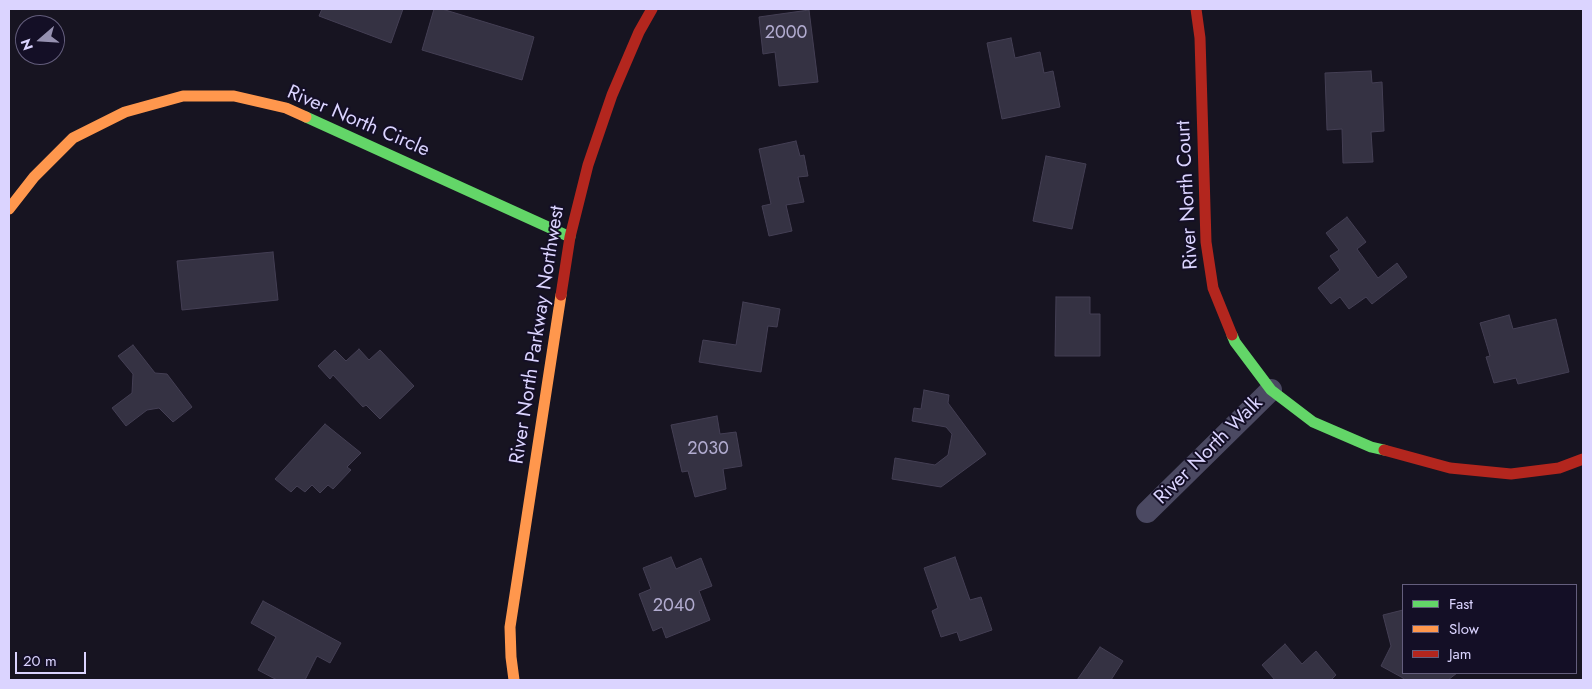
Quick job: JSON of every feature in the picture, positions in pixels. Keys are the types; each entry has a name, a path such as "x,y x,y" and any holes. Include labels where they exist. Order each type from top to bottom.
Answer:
{"street":[{"name":"River North Parkway Northwest","path":"514,680 510,627 570,237 588,165 612,95 639,32 652,9"},
{"name":"River North Court","path":"1196,9 1200,38 1206,242 1213,288 1235,342 1272,390 1313,422 1371,447 1450,468 1511,474 1559,468 1583,459"},
{"name":"River North Circle","path":"9,209 34,177 73,138 106,121 125,112 183,96 234,96 286,108 570,237"},
{"name":"River North Walk","path":"1148,512 1272,390"}],"building":[{"path":"322,9 403,9 391,43 319,16"},
{"path":"434,9 442,9 534,37 522,80 422,50"},
{"path":"809,10 818,82 779,86 775,52 763,54 759,17"},
{"path":"1011,38 1015,58 1040,52 1044,73 1053,71 1060,107 1002,119 987,43"},
{"path":"1371,71 1372,83 1382,82 1384,131 1371,132 1373,162 1343,163 1342,129 1327,130 1325,73"},
{"path":"796,141 800,156 804,155 808,176 798,177 804,202 786,205 792,231 769,236 762,206 771,204 759,149"},
{"path":"1046,156 1086,164 1072,229 1033,221"},
{"path":"1347,217 1366,242 1357,249 1378,278 1397,263 1407,277 1372,304 1366,297 1349,309 1340,297 1331,304 1318,288 1340,270 1330,256 1339,250 1326,233"},
{"path":"273,252 278,300 182,310 177,261"},
{"path":"1056,297 1090,297 1090,314 1100,314 1100,356 1055,356"},
{"path":"743,302 780,309 777,327 768,326 761,372 699,362 703,340 736,345"},
{"path":"1509,315 1513,329 1556,319 1569,372 1518,384 1516,378 1494,383 1486,357 1490,356 1480,323"},
{"path":"133,345 155,373 167,374 192,407 173,422 159,408 147,410 126,426 112,408 132,393 133,374 118,356"},
{"path":"359,349 369,360 380,350 414,386 380,419 366,405 363,407 333,375 330,379 318,366 335,350 346,361"},
{"path":"924,390 949,395 948,403 986,454 941,487 892,479 895,458 935,465 948,455 952,434 946,427 912,421 914,408 921,409"},
{"path":"717,416 720,434 736,432 742,466 723,469 726,489 695,497 688,471 682,472 671,425"},
{"path":"325,424 361,453 347,467 351,470 333,489 328,485 320,493 312,485 305,492 297,486 291,492 275,479"},
{"path":"671,557 676,569 701,558 712,586 699,591 710,620 666,638 662,627 653,631 639,594 651,589 643,568"},
{"path":"955,557 970,600 981,597 992,630 960,641 957,632 941,637 932,611 938,608 924,568"},
{"path":"263,601 341,643 330,663 317,656 305,680 277,680 258,670 276,637 251,623"},
{"path":"1402,610 1402,674 1456,674 1448,680 1404,680 1381,666 1391,646 1383,615"},
{"path":"1285,644 1302,664 1316,651 1336,675 1331,680 1275,680 1262,665"},
{"path":"1100,647 1123,661 1111,680 1077,680"}],"traffic: fast":[{"path":"306,117 570,237"},
{"path":"1232,335 1235,342 1271,390 1313,422 1371,447 1384,450"}],"traffic: slow":[{"path":"9,209 34,177 73,138 125,112 183,96 234,96 286,108 306,117"},
{"path":"514,680 510,627 561,295"}],"traffic: jam":[{"path":"561,295 570,237 588,165 612,95 639,32 652,9"},
{"path":"1196,9 1200,38 1206,242 1213,288 1232,335"},
{"path":"1384,450 1450,468 1511,474 1559,468 1583,459"}]}
